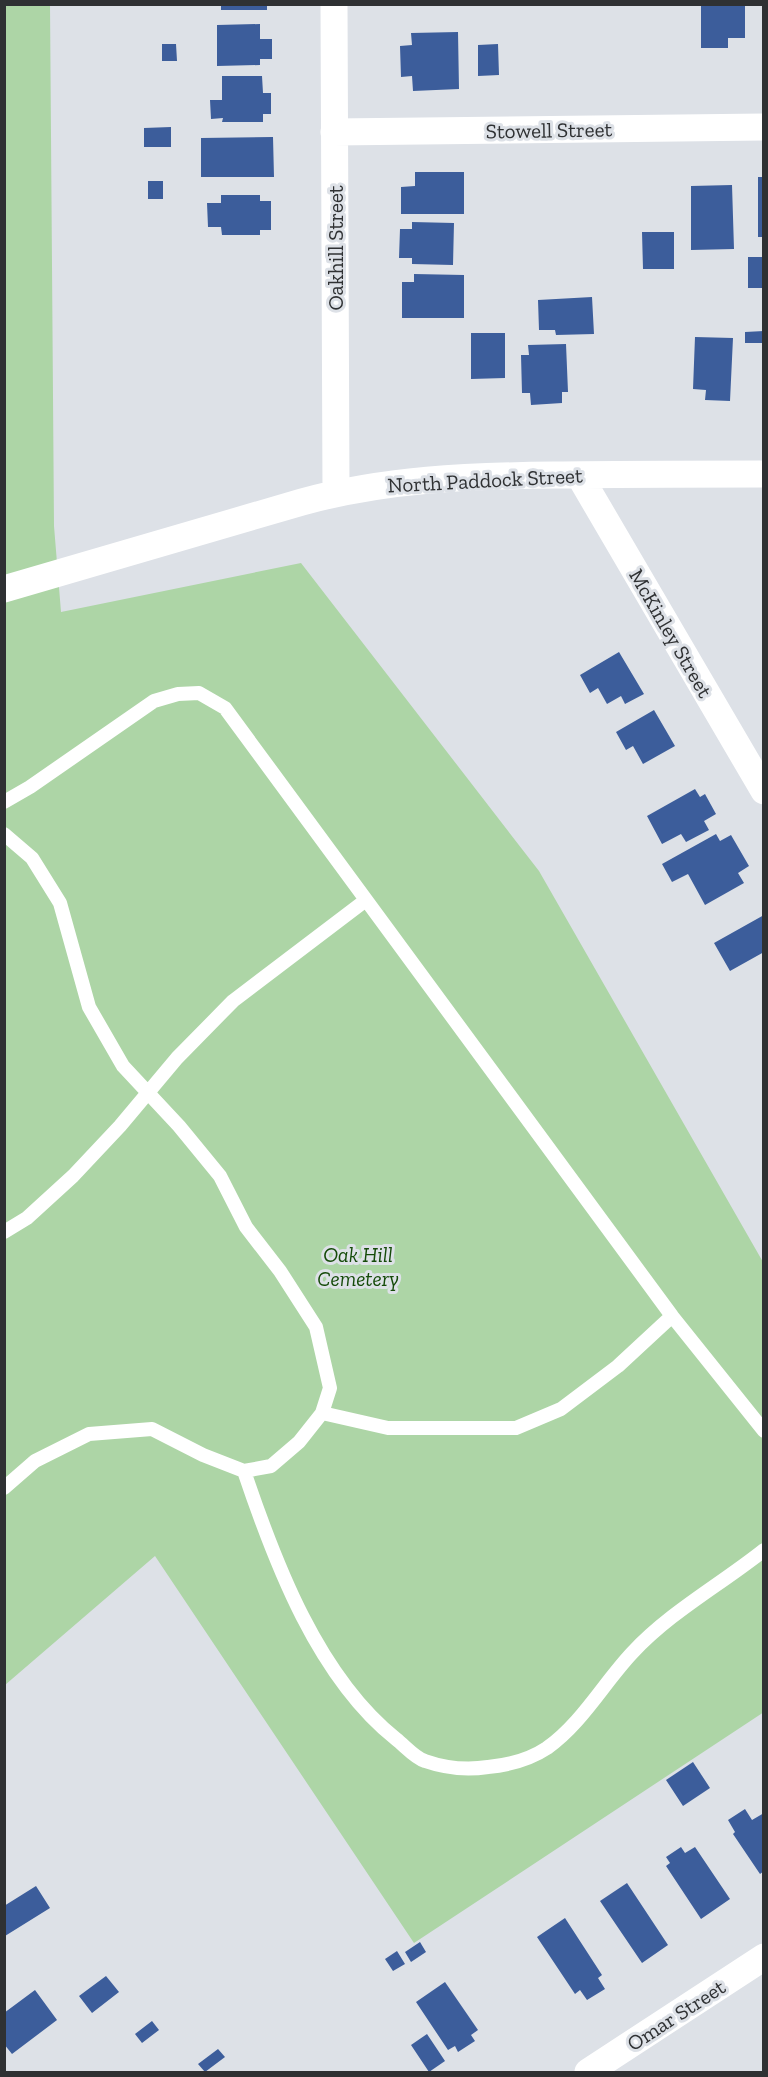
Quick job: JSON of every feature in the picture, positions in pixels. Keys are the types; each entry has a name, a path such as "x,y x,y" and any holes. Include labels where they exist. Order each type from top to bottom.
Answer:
{"street":[{"name":"Oakhill Street","path":"333,4 336,492"},
{"name":"Stowell Street","path":"334,132 764,127"},
{"name":"North Paddock Street","path":"4,590 336,492 376,485 452,477 764,474"},
{"name":"McKinley Street","path":"579,475 764,791"},
{"name":"Omar Street","path":"588,2073 764,1957"}],"lane":[{"path":"4,802 30,787 154,701 178,694 200,693 225,708 672,1316 764,1431"},
{"path":"4,834 32,858 60,903 89,1007 123,1066 179,1126 220,1176 246,1227 280,1271 316,1327 330,1388 322,1413 299,1442 271,1466 244,1471 203,1455 152,1429 89,1434 35,1461 4,1488"},
{"path":"4,1232 27,1218 73,1176 177,1058 233,1001 366,900"},
{"path":"322,1413 388,1428 516,1428 561,1409 618,1366 672,1316"},
{"path":"244,1471 295,1604 355,1701 389,1734 423,1761 470,1769 513,1764 547,1748 580,1718 632,1654 670,1617 764,1550"}],"green space":[{"name":"Oak Hill Cemetery","path":"50,4 54,526 61,612 301,563 539,871 763,1262 764,1712 414,1943 155,1556 5,1685 4,5"}],"building":[{"path":"221,4 267,4 267,10 221,10"},
{"path":"701,5 745,5 745,38 728,38 728,48 701,48"},
{"path":"260,24 260,39 272,39 272,59 260,59 260,65 217,66 217,25"},
{"path":"458,32 459,89 413,91 412,76 401,77 400,46 412,45 411,33"},
{"path":"162,44 176,44 177,61 162,61"},
{"path":"498,44 499,75 478,76 478,45"},
{"path":"222,76 262,76 263,93 271,93 271,114 263,114 263,122 222,122 223,118 211,119 210,100 222,100"},
{"path":"171,127 171,147 144,147 144,128"},
{"path":"273,137 274,177 201,177 201,138"},
{"path":"415,172 464,172 464,214 401,214 401,187 415,186"},
{"path":"758,177 764,177 764,237 758,237"},
{"path":"148,181 163,181 163,199 148,199"},
{"path":"732,185 734,249 691,250 691,186"},
{"path":"221,195 260,195 260,201 271,201 271,230 260,230 260,235 222,235 221,227 208,227 207,203 221,203"},
{"path":"412,222 454,223 453,265 412,264 412,258 399,258 400,229 412,229"},
{"path":"642,232 674,232 674,269 643,269"},
{"path":"748,257 764,257 764,288 748,288"},
{"path":"414,274 464,275 464,318 402,318 402,282 414,282"},
{"path":"592,297 594,334 556,335 555,330 539,330 538,300"},
{"path":"764,331 764,343 745,343 745,332"},
{"path":"471,333 505,333 505,378 471,379"},
{"path":"695,337 733,338 730,401 705,400 706,390 693,389"},
{"path":"566,344 568,392 562,392 562,403 531,405 530,393 522,393 521,355 529,355 528,345"},
{"path":"619,652 644,694 625,704 621,696 607,704 598,688 590,693 580,675"},
{"path":"654,710 675,746 643,764 633,746 626,750 616,732"},
{"path":"695,789 700,797 705,794 716,814 704,821 709,830 686,842 681,834 662,844 647,816"},
{"path":"716,834 720,841 731,835 749,866 738,873 744,883 705,905 688,874 672,882 662,864"},
{"path":"764,915 764,952 730,971 714,943"},
{"path":"693,1762 710,1788 683,1806 666,1780"},
{"path":"745,1809 752,1820 764,1813 764,1871 760,1874 733,1834 735,1832 728,1820"},
{"path":"681,1847 685,1853 695,1847 730,1899 701,1919 666,1866 670,1863 666,1857"},
{"path":"627,1883 668,1945 642,1963 600,1901"},
{"path":"36,1886 50,1908 5,1936 4,1906"},
{"path":"565,1918 602,1975 598,1978 605,1989 587,2000 580,1990 575,1994 537,1937"},
{"path":"420,1942 426,1952 411,1962 405,1952"},
{"path":"397,1951 405,1964 393,1971 385,1959"},
{"path":"106,1976 119,1992 92,2013 79,1996"},
{"path":"445,1982 478,2030 471,2035 475,2041 458,2052 455,2046 448,2050 416,2002"},
{"path":"35,1990 57,2020 12,2054 4,2044 4,2013"},
{"path":"152,2021 159,2030 142,2043 135,2034"},
{"path":"427,2034 445,2061 429,2072 411,2045"},
{"path":"218,2049 225,2057 205,2072 198,2064"}]}
